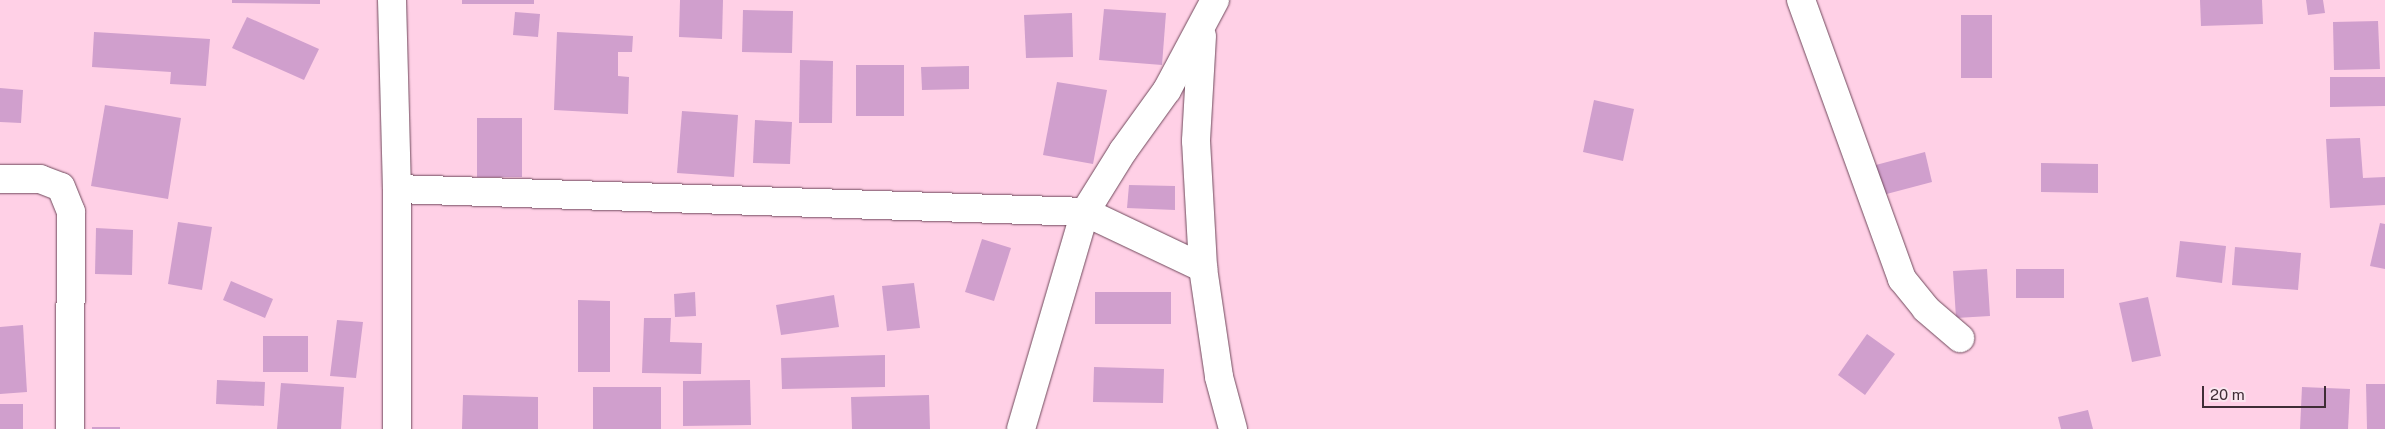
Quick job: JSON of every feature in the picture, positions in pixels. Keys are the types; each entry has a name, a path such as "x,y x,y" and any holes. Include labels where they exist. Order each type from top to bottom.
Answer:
{"street":[{"path":"392,0 397,189 397,429"},
{"path":"1021,429 1085,212 1122,151 1167,90 1202,29 1215,0"},
{"path":"1801,0 1902,279 1926,309 1960,338"},
{"path":"1202,29 1196,141 1203,268 1219,377 1233,429"},
{"path":"0,179 40,179 61,187 72,212 70,429"},
{"path":"397,189 1085,212 1203,268"}],"building":[{"path":"232,0 320,0 320,4 232,3"},
{"path":"462,0 534,0 534,4 462,4"},
{"path":"680,0 723,0 722,39 679,37"},
{"path":"2200,0 2262,0 2263,24 2201,26"},
{"path":"2306,0 2323,0 2325,13 2308,15"},
{"path":"1104,9 1166,13 1162,65 1099,60"},
{"path":"743,10 793,11 792,53 742,52"},
{"path":"515,12 540,14 538,37 513,35"},
{"path":"1072,13 1073,57 1026,58 1024,15"},
{"path":"1961,15 1992,15 1992,78 1961,78"},
{"path":"247,17 319,49 304,80 232,48"},
{"path":"2378,21 2380,69 2334,70 2333,22"},
{"path":"94,32 210,39 206,86 170,84 171,72 92,67"},
{"path":"557,32 633,36 632,52 618,52 618,76 629,77 628,114 554,110"},
{"path":"800,60 833,61 832,123 799,123"},
{"path":"856,65 904,65 904,116 856,116"},
{"path":"969,66 969,89 922,90 921,67"},
{"path":"2330,77 2385,77 2385,106 2330,107"},
{"path":"1057,82 1107,90 1093,164 1043,155"},
{"path":"0,88 23,90 21,123 0,122"},
{"path":"1594,100 1634,109 1623,161 1583,152"},
{"path":"105,105 181,118 168,199 91,186"},
{"path":"682,111 738,115 734,177 677,173"},
{"path":"477,118 522,118 522,177 477,177"},
{"path":"755,120 792,122 790,164 753,163"},
{"path":"2360,138 2363,178 2385,177 2385,205 2330,208 2326,139"},
{"path":"1925,152 1932,182 1879,196 1872,166"},
{"path":"2041,163 2098,164 2098,193 2041,192"},
{"path":"1129,185 1175,186 1175,210 1127,208"},
{"path":"178,222 212,227 202,290 168,284"},
{"path":"2380,223 2385,224 2385,269 2370,266"},
{"path":"96,228 133,230 132,275 95,274"},
{"path":"982,239 1011,248 994,301 965,292"},
{"path":"2180,241 2226,246 2222,283 2176,277"},
{"path":"2235,247 2301,253 2298,290 2232,285"},
{"path":"1987,269 1990,316 1956,318 1953,271"},
{"path":"2016,269 2064,269 2064,298 2016,298"},
{"path":"231,281 273,299 265,318 223,300"},
{"path":"914,283 920,328 887,331 882,286"},
{"path":"695,292 696,316 675,317 674,294"},
{"path":"1095,292 1171,292 1171,324 1095,324"},
{"path":"834,295 839,327 781,335 776,305"},
{"path":"2148,297 2161,356 2132,362 2119,303"},
{"path":"578,300 610,301 610,372 578,372"},
{"path":"644,318 671,318 670,342 702,343 701,374 642,373"},
{"path":"337,320 363,322 356,378 330,376"},
{"path":"23,325 27,392 0,394 0,327"},
{"path":"1867,334 1895,354 1865,395 1838,375"},
{"path":"263,336 308,336 308,372 263,372"},
{"path":"885,355 885,387 782,389 781,358"},
{"path":"1094,367 1164,369 1163,403 1093,402"},
{"path":"217,380 265,382 264,406 216,404"},
{"path":"750,380 751,425 683,426 683,381"},
{"path":"281,383 344,387 341,429 277,429"},
{"path":"2366,384 2385,384 2385,429 2367,429"},
{"path":"593,387 661,387 661,429 593,429"},
{"path":"2302,387 2350,389 2348,429 2300,429"},
{"path":"463,395 538,397 538,429 462,429"},
{"path":"929,395 930,429 852,429 851,397"},
{"path":"0,404 23,404 23,429 0,429"},
{"path":"2088,410 2093,429 2061,429 2058,417"},
{"path":"92,427 120,427 120,429 92,429"}]}
